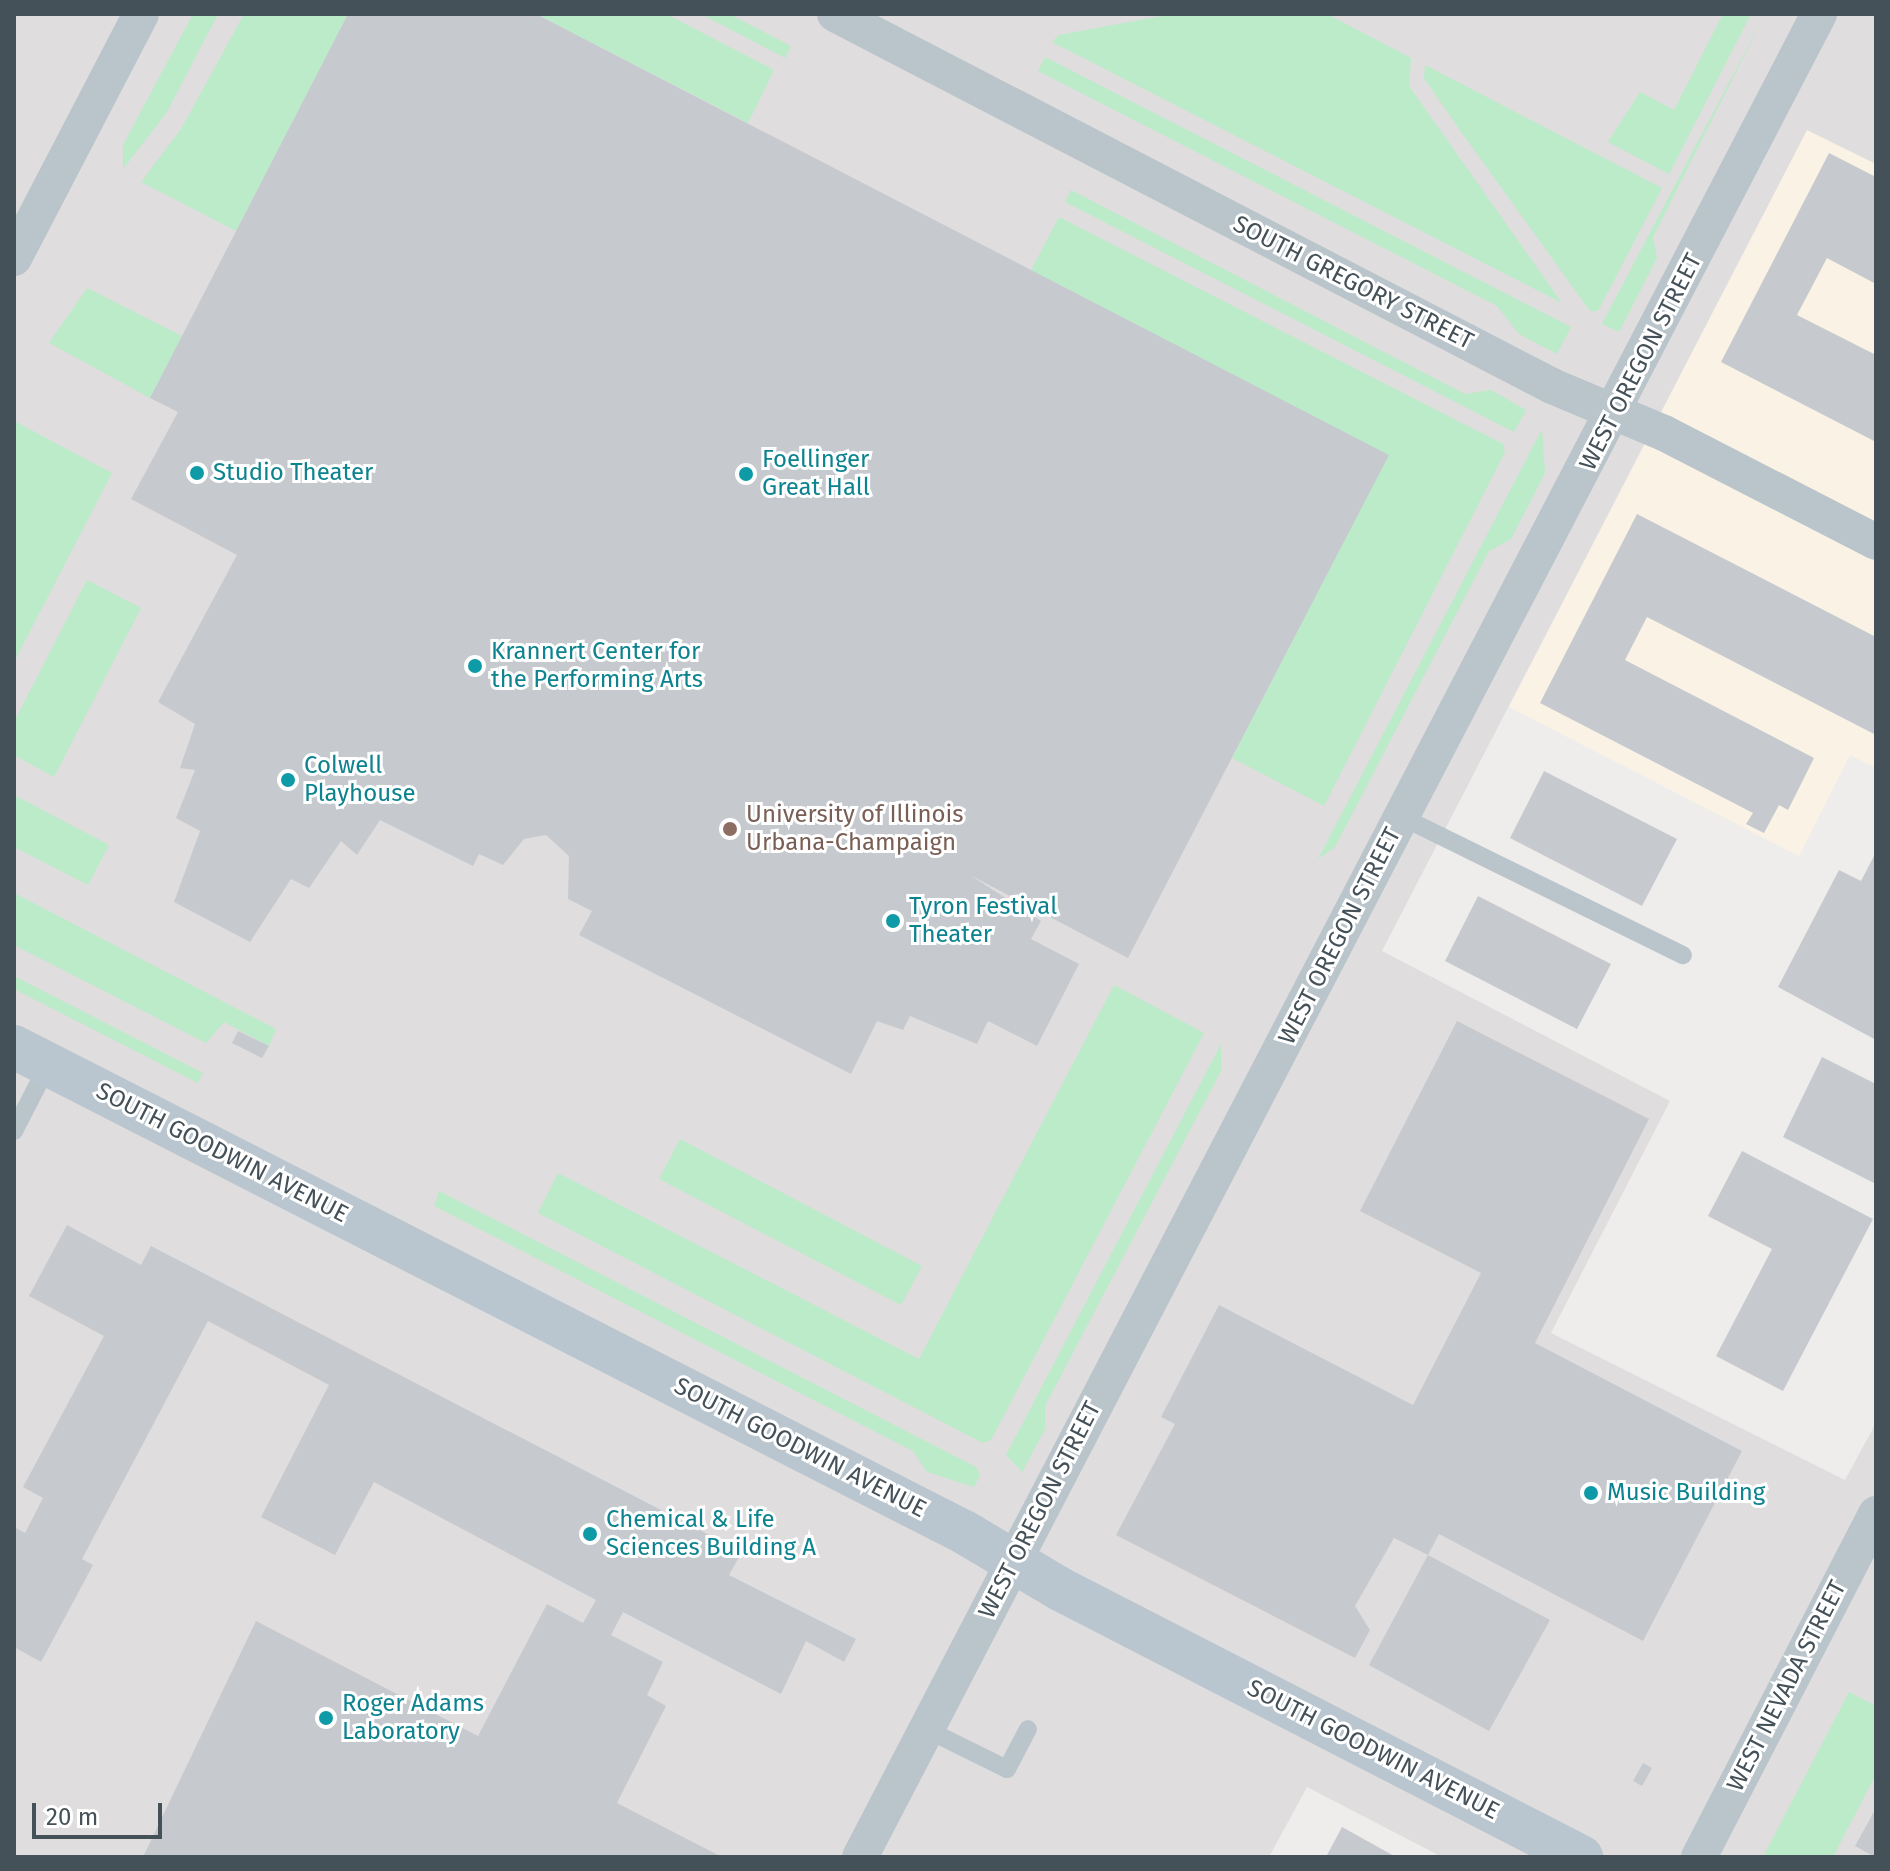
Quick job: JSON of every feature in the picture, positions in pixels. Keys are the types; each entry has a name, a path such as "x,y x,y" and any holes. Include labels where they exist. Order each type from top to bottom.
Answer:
{"street":[{"path":"17,245 141,14"},
{"name":"SOUTH GREGORY STREET","path":"835,14 1532,376 1615,412 1876,542"},
{"name":"WEST OREGON STREET","path":"860,1857 1615,412 1819,14"},
{"name":"SOUTH GOODWIN AVENUE","path":"31,1056 1014,1561 1581,1857"},
{"name":"WEST NEVADA STREET","path":"1699,1857 1876,1514"}],"lane":[{"path":"1402,817 1683,955"},
{"path":"14,1131 31,1056"},
{"path":"928,1730 1007,1769 1028,1729"}],"shaded area":[{"name":"University of Illinois Urbana-Champaign","path":"14,14 1876,14 1876,164 1807,130 1382,951 1670,1101 1551,1333 1845,1480 1876,1423 1876,1857 1442,1857 1307,1787 1269,1857 14,1857"},
{"path":"1807,130 1876,164 1876,768 1850,755 1799,856 1509,707"}],"green space":[{"path":"193,14 218,14 167,112 123,169 123,145"},
{"path":"244,14 348,14 236,231 141,182 181,129"},
{"path":"536,14 666,14 774,70 748,123"},
{"path":"701,14 729,14 791,46 785,58"},
{"path":"1172,14 1327,14 1411,58 1409,86 1562,303 1052,42 1059,35"},
{"path":"1723,14 1751,14 1669,174 1608,142 1640,92 1674,110"},
{"path":"1765,14 1653,237 1657,258 1619,332 1602,324"},
{"path":"1045,57 1571,327 1557,354 1519,334 1497,306 1038,71"},
{"path":"1425,65 1662,188 1598,311 1590,311 1459,129 1424,78"},
{"path":"1071,190 1465,394 1491,390 1526,410 1514,432 1065,202"},
{"path":"1059,217 1503,444 1505,452 1324,806 1232,758 1388,455 1031,270"},
{"path":"87,288 182,336 150,398 49,343"},
{"path":"14,421 112,473 14,662"},
{"path":"1542,429 1545,473 1511,539 1489,551 1335,847 1318,859"},
{"path":"87,580 141,608 54,777 14,755 14,722"},
{"path":"14,795 109,845 88,885 14,847"},
{"path":"14,893 276,1029 269,1046 224,1022 206,1043 14,945"},
{"path":"14,976 203,1073 198,1083 14,989"},
{"path":"1114,985 1204,1033 991,1440 983,1443 538,1213 558,1173 919,1359"},
{"path":"1221,1044 1221,1071 1045,1406 1045,1429 1022,1472 1006,1455"},
{"path":"680,1139 922,1266 901,1305 659,1179"},
{"path":"439,1191 976,1467 980,1475 974,1487 927,1472 913,1451 434,1206"},
{"path":"1849,1692 1876,1706 1876,1774 1833,1857 1763,1857"}],"building":[{"path":"348,14 536,14 1389,455 1128,958 970,875 1041,921 1031,939 1079,964 1037,1046 988,1021 977,1044 910,1016 903,1030 877,1021 851,1074 579,935 592,911 568,899 569,856 546,835 524,839 503,865 479,854 473,866 380,820 357,855 341,841 309,888 291,879 250,942 174,902 200,831 176,818 195,770 180,768 195,724 158,702 237,555 131,499 178,412 150,398"},
{"path":"1829,153 1876,177 1876,284 1827,258 1797,315 1876,355 1876,442 1721,362"},
{"path":"1637,514 1876,637 1876,735 1647,617 1625,660 1814,758 1788,810 1779,805 1764,833 1746,824 1753,813 1540,703"},
{"path":"1544,771 1677,839 1642,906 1510,838"},
{"path":"1876,852 1876,1040 1778,987 1839,870 1861,881"},
{"path":"1478,896 1611,964 1577,1029 1445,961"},
{"path":"1457,1021 1649,1119 1535,1343 1742,1451 1643,1641 1439,1534 1428,1555 1394,1538 1355,1606 1370,1630 1355,1658 1116,1535 1175,1424 1161,1417 1219,1305 1413,1405 1481,1273 1360,1211"},
{"path":"238,1031 269,1046 262,1058 232,1043"},
{"path":"1822,1057 1876,1084 1876,1184 1783,1137"},
{"path":"1742,1151 1873,1219 1783,1391 1716,1356 1772,1249 1708,1216"},
{"path":"67,1225 141,1265 151,1246 742,1552 729,1575 856,1639 844,1662 806,1641 781,1694 623,1612 611,1635 663,1662 647,1695 666,1706 617,1803 722,1857 143,1857 256,1621 478,1736 547,1604 583,1623 596,1600 374,1482 335,1555 261,1517 329,1385 208,1321 82,1559 93,1565 41,1662 14,1647 14,1527 25,1533 43,1498 23,1487 104,1336 29,1296"},
{"path":"1428,1555 1550,1620 1489,1731 1369,1665"},
{"path":"1643,1763 1652,1768 1642,1786 1633,1781"},
{"path":"1876,1808 1876,1857 1875,1857 1855,1846"},
{"path":"1342,1827 1396,1857 1326,1857"}],"place":[{"name":"Studio Theater","path":"197,473"},
{"name":"Foellinger Great Hall","path":"746,474"},
{"name":"Krannert Center for the Performing Arts","path":"475,666"},
{"name":"Colwell Playhouse","path":"288,780"},
{"name":"University of Illinois Urbana-Champaign","path":"730,829"},
{"name":"Tyron Festival Theater","path":"893,921"},
{"name":"Music Building","path":"1591,1493"},
{"name":"Chemical & Life Sciences Building A","path":"590,1534"},
{"name":"Roger Adams Laboratory","path":"326,1718"}]}
